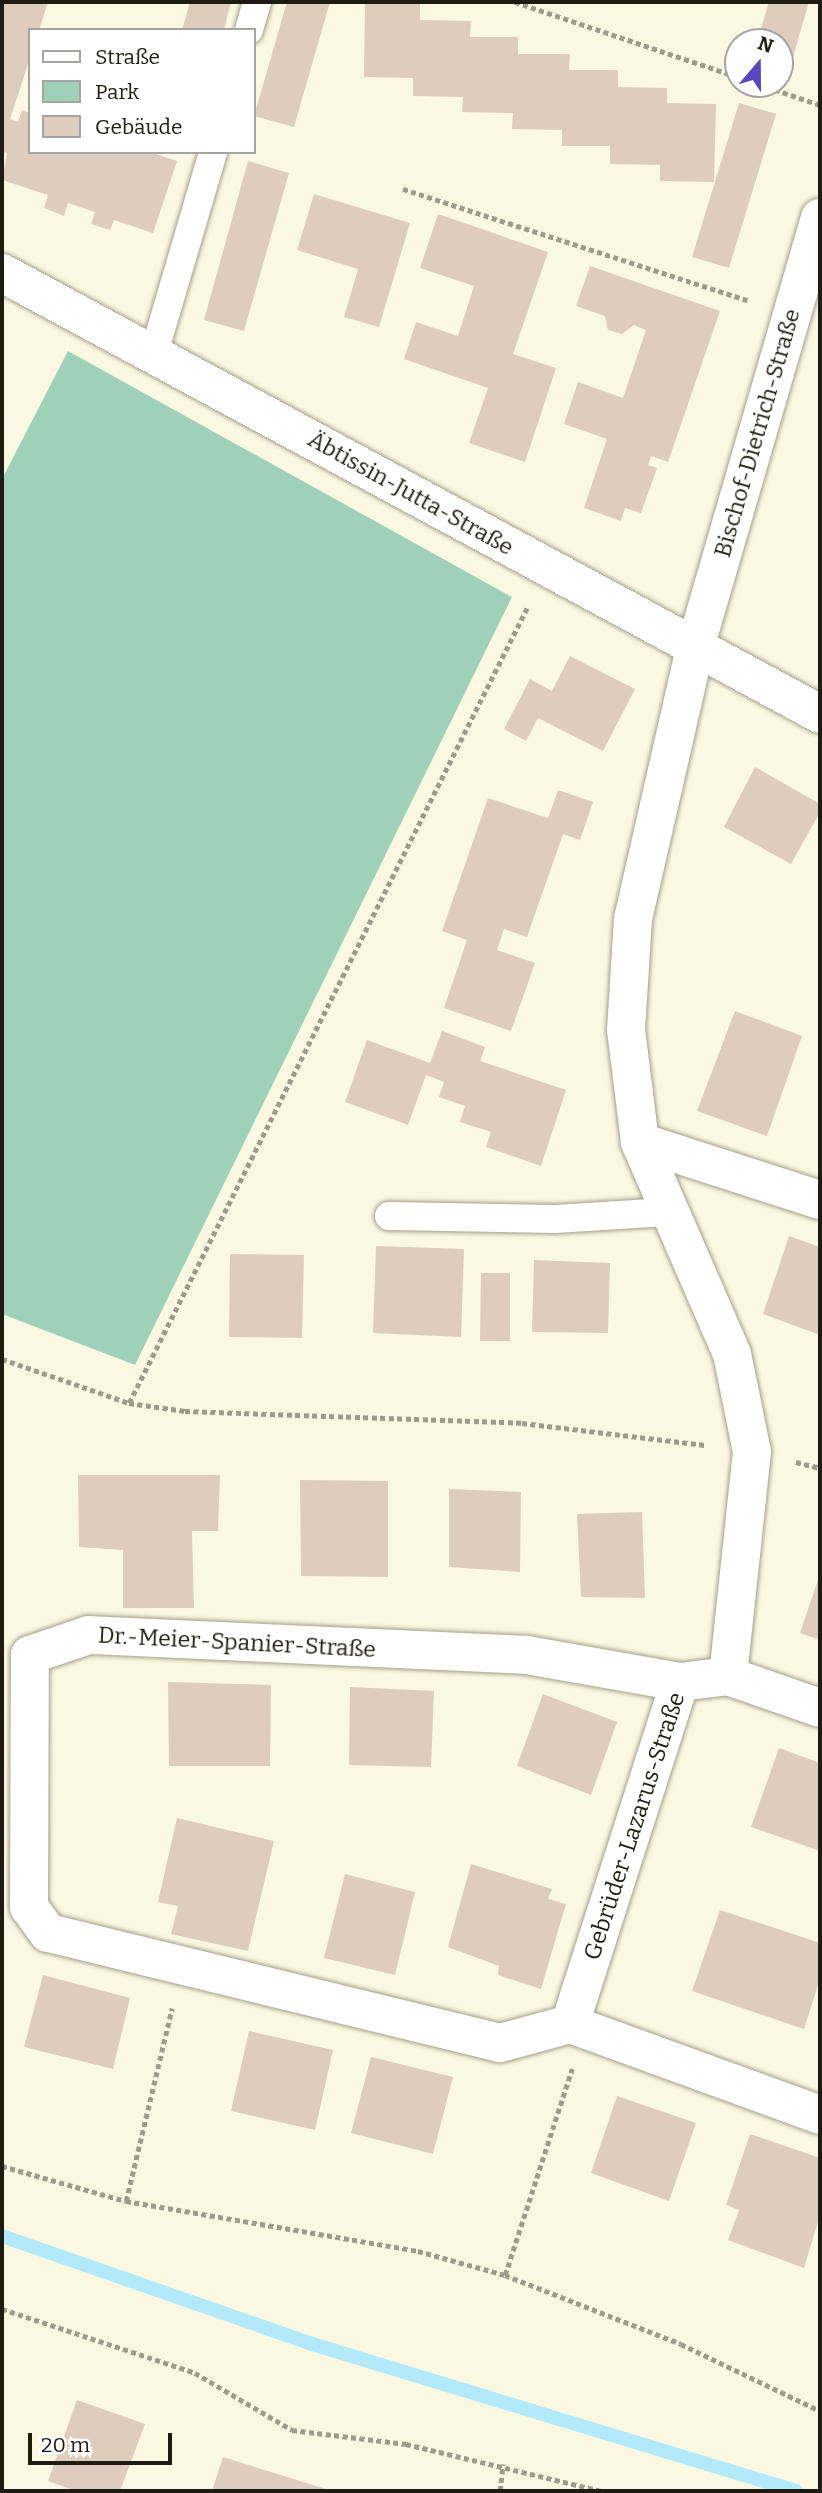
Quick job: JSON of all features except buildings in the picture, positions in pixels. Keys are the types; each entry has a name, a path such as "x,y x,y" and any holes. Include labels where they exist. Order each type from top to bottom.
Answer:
{"street":[{"name":"Bischof-Dietrich-Straße","path":"695,648 820,218"},
{"name":"Äbtissin-Jutta-Straße","path":"2,273 820,714"},
{"path":"695,648 632,919 626,1030 640,1142 667,1212 732,1354 752,1452 728,1676 820,1708"},
{"path":"640,1142 820,1200"},
{"name":"Dr.-Meier-Spanier-Straße","path":"570,2024 500,2043 48,1933 29,1907 30,1655 89,1634 527,1655 680,1682"},
{"name":"Gebrüder-Lazarus-Straße","path":"570,2024 680,1682 728,1676"},
{"path":"570,2024 820,2115"}],"lane":[{"path":"249,28 257,2"},
{"path":"154,353 212,154"},
{"path":"389,1216 555,1219 667,1212"}],"path":[{"path":"515,2 724,72"},
{"path":"794,96 820,105"},
{"path":"403,189 791,315"},
{"path":"129,1403 547,568"},
{"path":"2,1359 129,1403 186,1411 522,1423 752,1452 820,1468"},
{"path":"126,2201 182,1967"},
{"path":"505,2275 576,2057 570,2024"},
{"path":"2,2166 126,2201 418,2251 505,2275 681,2344 820,2412"},
{"path":"2,2309 195,2373 292,2430 406,2444 503,2465 602,2491"},
{"path":"500,2491 503,2465"}],"green space":[{"path":"68,351 512,597 135,1365 2,1314 2,479"}],"waterway":[{"path":"2,2236 309,2343 796,2491"}]}
